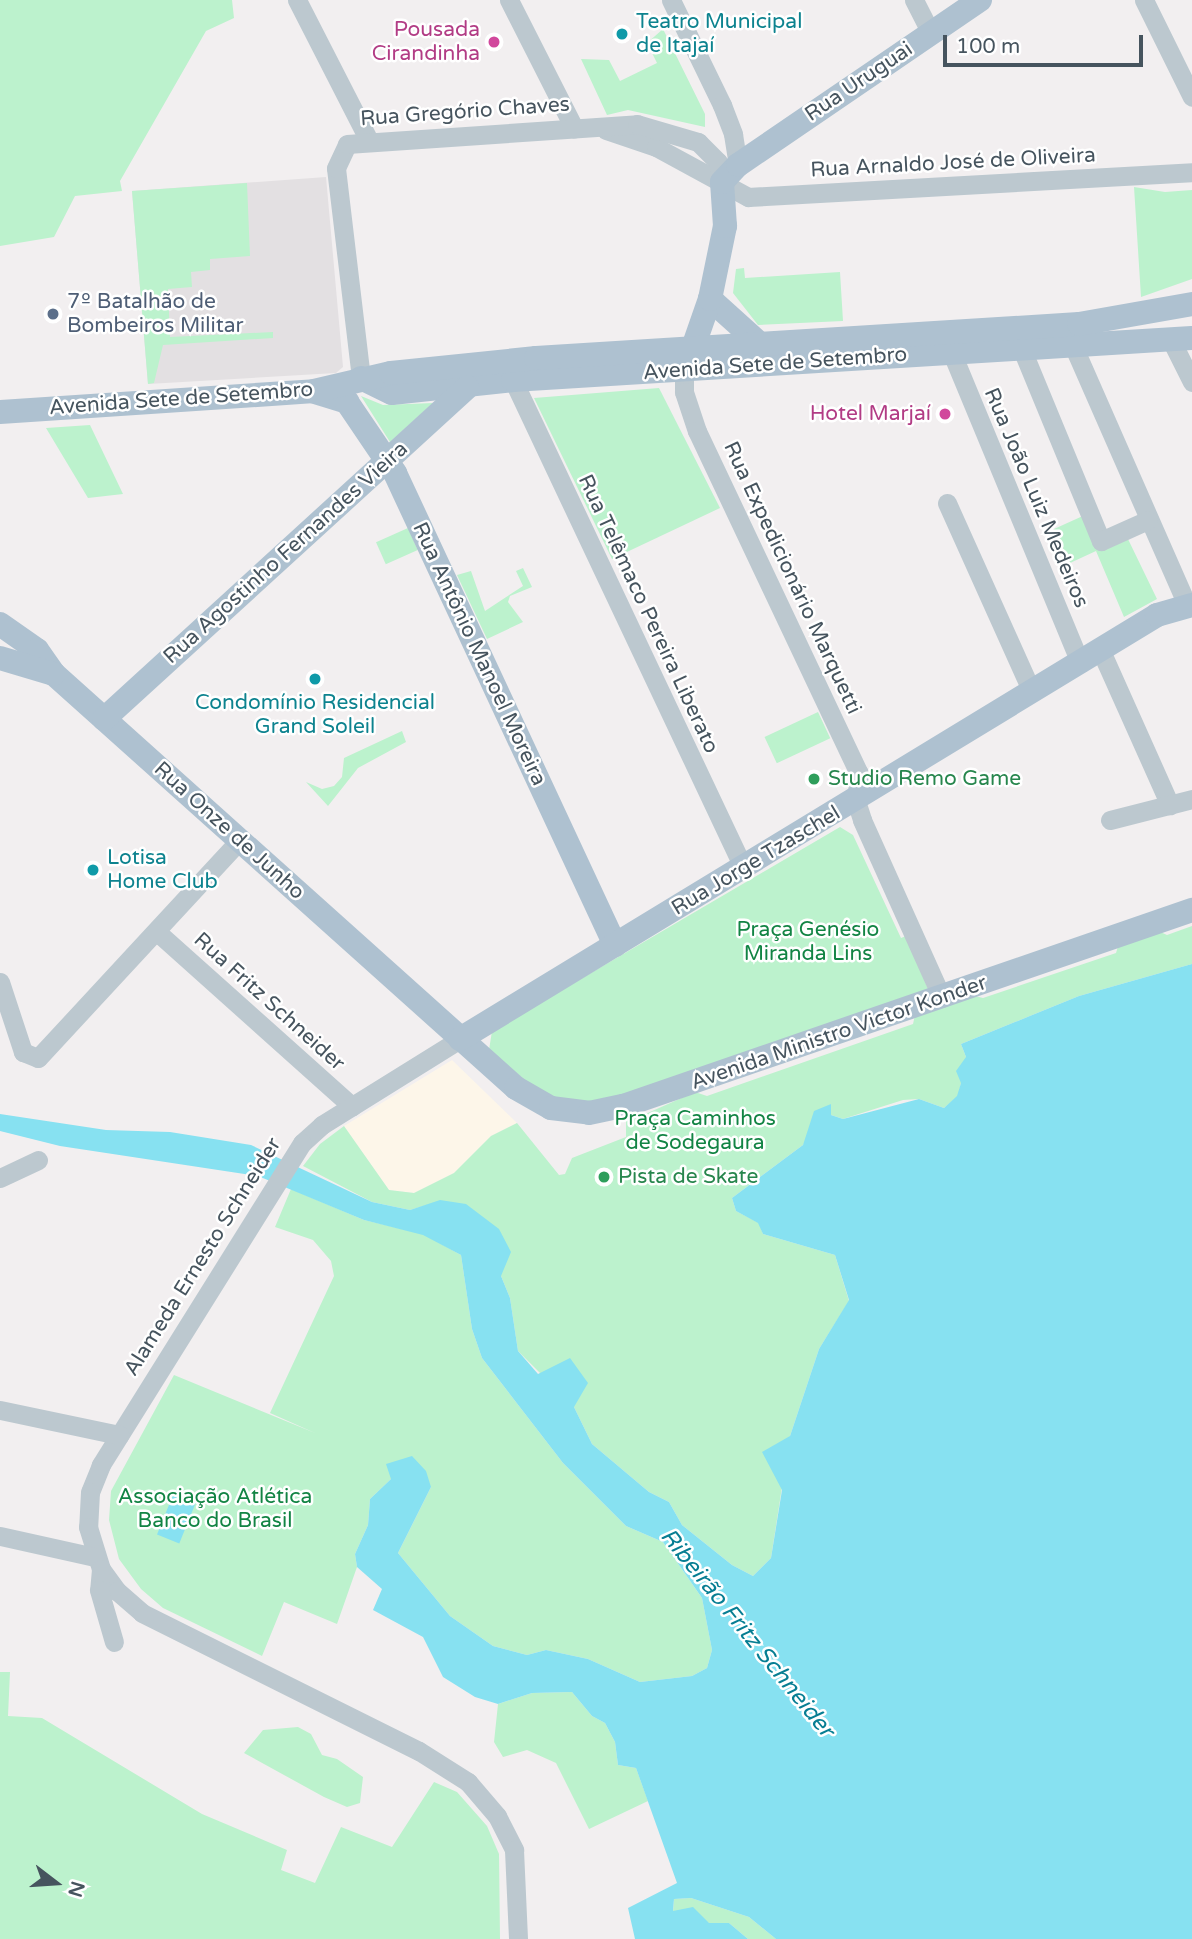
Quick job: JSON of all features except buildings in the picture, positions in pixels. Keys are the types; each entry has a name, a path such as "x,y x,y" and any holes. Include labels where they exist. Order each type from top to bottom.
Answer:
{"main road":[{"name":"Rua Uruguai","path":"730,173 980,0"},
{"path":"689,361 710,299 725,226 730,173"},
{"path":"710,299 761,345"},
{"name":"Avenida Sete de Setembro","path":"361,378 393,393 467,387 689,361 761,345 1079,324 1192,304"},
{"name":"Avenida Sete de Setembro","path":"0,412 314,391 361,378 536,358 689,361 1181,339"},
{"name":"Rua Agostinho Fernandes Vieira","path":"104,719 467,387"},
{"name":"Rua Antônio Manoel Moreira","path":"314,391 347,402 388,461 615,945"},
{"name":"Rua Jorge Tzaschel","path":"460,1039 1189,598"},
{"path":"0,624 4,637 0,647"},
{"name":"Rua Onze de Junho","path":"0,624 37,650 54,674 460,1039"},
{"path":"0,658 54,674"},
{"name":"Avenida Ministro Victor Konder","path":"460,1039 529,1098 551,1108 589,1113 624,1106 1192,910"}],"street":[{"path":"298,0 368,139"},
{"path":"509,0 574,128"},
{"path":"671,0 722,104 733,134 730,173"},
{"path":"915,0 931,33"},
{"path":"1144,0 1192,97"},
{"path":"722,104 719,125 712,137 698,142 730,173"},
{"name":"Rua Gregório Chaves","path":"361,378 336,168 341,149 368,139 637,124 698,142"},
{"name":"Rua Gregório Chaves","path":"594,127 730,173"},
{"name":"Rua Arnaldo José de Oliveira","path":"730,173 735,191 757,197 1192,172"},
{"path":"1181,339 1192,382"},
{"path":"1072,343 1148,520 1189,598"},
{"path":"1021,347 1101,541 1148,520"},
{"name":"Rua João Luiz Medeiros","path":"951,351 1090,657 1170,805"},
{"name":"Rua Expedicionário Marquetti","path":"689,361 684,392 697,431 859,773 856,801"},
{"name":"Rua Telêmaco Pereira Liberato","path":"513,380 743,867"},
{"path":"947,503 1032,692"},
{"path":"1110,820 1192,799"},
{"path":"856,801 942,998"},
{"path":"0,982 23,1052 38,1058 239,841"},
{"name":"Rua Fritz Schneider","path":"156,931 352,1106"},
{"name":"Alameda Ernesto Schneider","path":"114,1642 99,1590 98,1563 88,1527 90,1492 119,1435 291,1156 312,1133 460,1039"},
{"path":"0,1178 38,1160"},
{"path":"0,1410 119,1435"},
{"path":"0,1536 98,1563 117,1591 150,1618 419,1751 468,1782 497,1816 514,1850 518,1939"}],"shaded area":[{"path":"326,177 343,367 336,373 148,384 132,191"},
{"path":"452,1060 517,1123 491,1136 454,1173 414,1193 389,1190 344,1126"}],"green space":[{"path":"0,0 232,0 234,18 206,31 120,181 122,191 75,196 54,237 0,246"},
{"path":"663,29 705,114 705,127 628,110 607,115 581,59 609,60 620,81 657,63 647,43"},
{"path":"247,183 250,256 210,259 210,270 191,272 192,287 168,289 170,337 273,332 273,338 163,345 154,383 148,384 132,191"},
{"path":"1134,187 1165,192 1192,190 1192,279 1141,297"},
{"path":"744,268 745,278 840,272 843,321 758,325 733,293 736,269"},
{"path":"659,388 720,508 612,559 534,398"},
{"path":"361,396 383,405 433,403 390,442"},
{"path":"90,425 123,494 88,498 46,428"},
{"path":"1085,515 1100,549 1127,537 1157,599 1124,617 1096,551 1070,563 1054,529"},
{"path":"408,528 418,550 386,564 376,542"},
{"path":"523,568 532,587 510,596 508,602 523,622 487,639 457,575 471,571 485,611 523,586 516,571"},
{"path":"818,712 830,738 777,763 765,737"},
{"path":"402,731 406,742 358,768 328,806 306,782 322,789 334,786 342,777 344,758"},
{"name":"Praça Genésio Miranda Lins","path":"840,827 853,835 901,938 906,936 928,989 632,1094 573,1105 537,1090 489,1050 492,1031"},
{"name":"Praça Caminhos de Sodegaura","path":"1192,926 1192,964 1079,996 961,1044 966,1057 958,1096 944,1108 919,1099 903,1100 843,1119 831,1115 831,1104 803,1145 732,1198 736,1211 759,1223 763,1234 835,1255 849,1301 819,1349 790,1436 771,1558 753,1576 732,1565 682,1525 669,1502 649,1492 592,1444 574,1407 518,1351 510,1298 501,1276 440,1201 410,1210 372,1202 303,1166 320,1144 344,1126 389,1190 414,1193 454,1173 491,1136 517,1123 559,1175 565,1174 572,1158 626,1137 626,1117 635,1113 641,1116 695,1092 707,1096 913,1024 915,1015 971,995 983,998 1116,953 1119,943 1156,930 1167,935"},
{"name":"Associação Atlética Banco do Brasil","path":"291,1189 364,1220 423,1234 461,1255 472,1329 482,1358 563,1463 626,1526 663,1542 702,1598 712,1650 707,1668 692,1676 640,1682 588,1659 546,1650 527,1655 493,1646 450,1616 398,1553 431,1487 391,1479 370,1499 368,1525 355,1554 357,1567 337,1624 284,1602 262,1656 163,1608 141,1589 119,1559 109,1520 111,1491 174,1375 315,1433 270,1413 334,1276 331,1261 313,1240 275,1227"},
{"path":"0,1672 10,1672 8,1716 42,1718 202,1814 287,1850 281,1870 315,1883 341,1827 392,1847 434,1782 457,1792 487,1826 499,1854 500,1939 0,1939"},
{"path":"572,1692 592,1716 605,1723 615,1742 618,1765 636,1768 648,1801 589,1829 556,1763 527,1750 503,1757 494,1742 498,1704 532,1693"},
{"path":"298,1727 311,1734 322,1755 337,1759 363,1777 360,1803 347,1807 244,1753 263,1730"},
{"path":"691,1898 749,1917 776,1939 748,1939 729,1923 709,1923 673,1912 674,1899"}],"water":[{"name":"Ribeirão Fritz Schneider","path":"1192,964 1192,1939 776,1939 749,1917 691,1898 674,1899 673,1911 693,1907 709,1923 729,1923 748,1939 635,1939 628,1908 677,1883 636,1768 618,1765 615,1742 605,1723 592,1716 572,1692 532,1693 498,1704 475,1697 443,1677 423,1637 373,1610 382,1589 357,1567 355,1554 368,1525 370,1499 391,1479 386,1464 412,1456 426,1471 431,1487 398,1553 450,1616 493,1646 527,1655 546,1650 588,1659 640,1682 692,1676 707,1668 712,1650 702,1598 663,1542 626,1526 563,1463 482,1358 472,1329 461,1255 423,1235 364,1220 258,1176 60,1146 0,1131 0,1114 106,1130 170,1132 251,1145 372,1202 410,1210 440,1200 466,1204 499,1229 511,1252 501,1276 510,1298 518,1351 538,1374 570,1358 588,1383 574,1407 592,1444 649,1492 669,1502 682,1525 732,1565 753,1576 771,1558 782,1490 762,1452 790,1436 819,1349 849,1300 835,1255 763,1234 758,1223 736,1211 732,1198 803,1145 814,1111 831,1104 831,1115 843,1119 919,1099 944,1108 957,1096 961,1083 956,1071 966,1057 961,1044 1079,996"},
{"path":"175,1490 197,1499 179,1543 157,1535"}],"place":[{"name":"Teatro Municipal de Itajaí","path":"622,34"},
{"name":"Pousada Cirandinha","path":"494,42"},
{"name":"7º Batalhão de Bombeiros Militar","path":"53,314"},
{"name":"Hotel Marjaí","path":"945,414"},
{"name":"Condomínio Residencial Grand Soleil","path":"315,679"},
{"name":"Studio Remo Game","path":"814,779"},
{"name":"Lotisa Home Club","path":"93,870"},
{"name":"Pista de Skate","path":"604,1177"}]}
